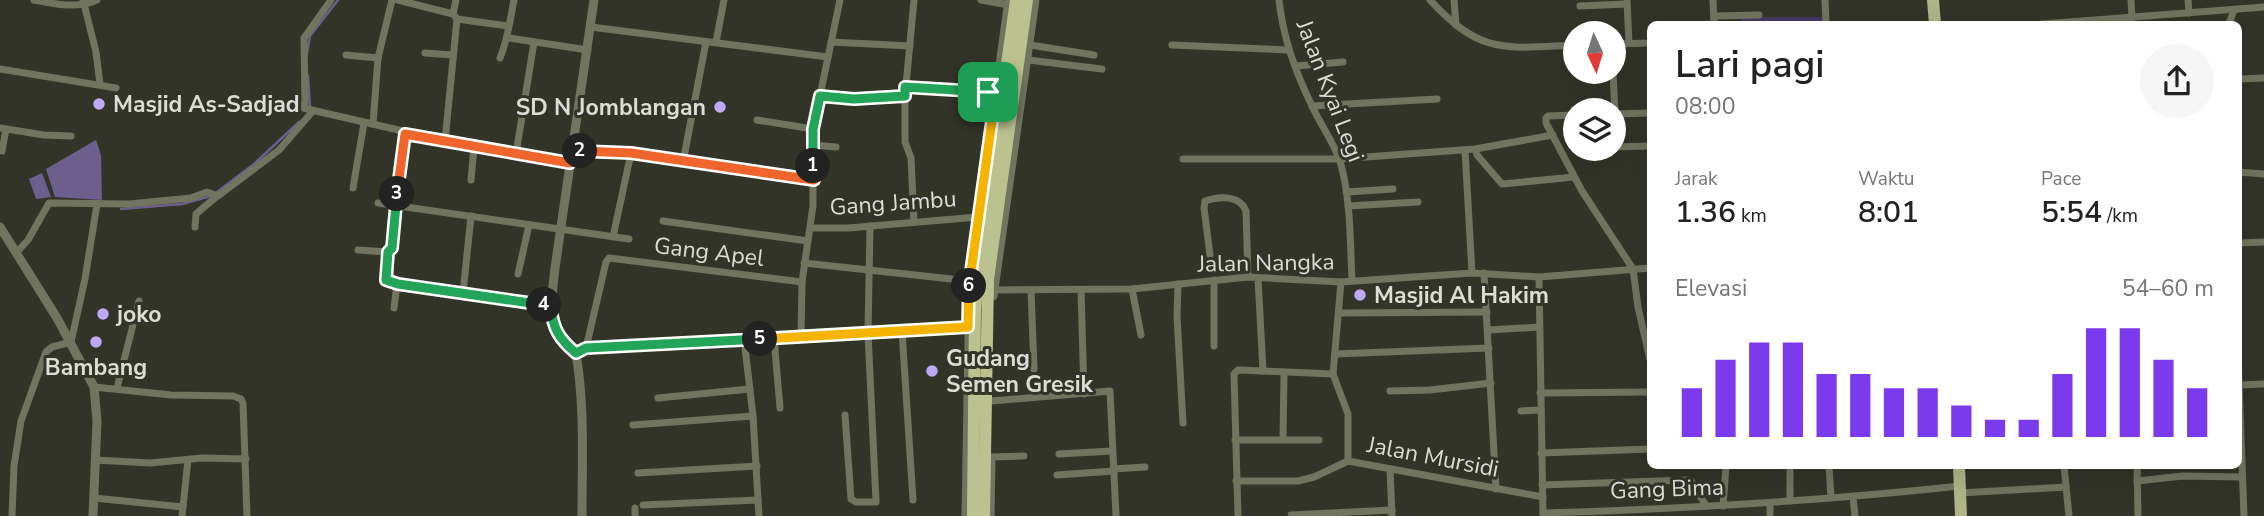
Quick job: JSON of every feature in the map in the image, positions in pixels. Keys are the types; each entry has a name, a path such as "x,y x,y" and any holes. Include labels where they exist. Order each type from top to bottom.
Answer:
{"highway":[{"path":"984,516 988,279 1004,191 1027,0"},
{"path":"973,516 976,298 1022,51 1011,2"}],"main road":[{"path":"1934,0 1935,21"},
{"path":"1959,469 1961,516"}],"street":[{"path":"34,0 58,4 97,0"},
{"path":"331,0 304,38 303,108 405,134 570,163"},
{"path":"373,124 378,58 392,0"},
{"path":"398,0 455,17 508,26"},
{"path":"445,141 456,0"},
{"path":"500,58 509,38 508,26 514,0"},
{"path":"582,516 582,400 576,353 564,343 556,331 551,306 594,0"},
{"path":"716,42 724,0"},
{"path":"801,337 802,282 811,228 814,180 813,129 840,0"},
{"path":"914,0 905,87 905,142 911,158 914,222"},
{"path":"965,516 970,281 1011,2 981,0"},
{"path":"1022,51 1035,0"},
{"name":"Jalan Kyai Legi","path":"1279,0 1281,24 1289,50 1312,106 1339,159 1348,206 1352,280"},
{"path":"1430,0 1456,25 1494,46 1563,45"},
{"path":"1454,0 1456,25"},
{"path":"1713,0 1714,20 1759,15"},
{"path":"1825,0 1826,21"},
{"path":"2131,0 2132,18"},
{"path":"2188,0 2189,13"},
{"path":"2229,0 2229,21"},
{"path":"84,2 96,52 100,84"},
{"path":"1580,6 1627,2 1629,43"},
{"path":"2087,21 2264,7"},
{"path":"591,27 828,57"},
{"path":"509,38 588,50"},
{"path":"516,154 534,42"},
{"path":"683,162 706,42"},
{"path":"831,42 910,46"},
{"path":"1626,43 1647,43"},
{"path":"1172,45 1289,50"},
{"path":"1022,51 1094,55"},
{"path":"1022,51 1102,69"},
{"path":"425,53 453,55"},
{"path":"346,55 378,58"},
{"path":"1296,66 1343,62"},
{"path":"0,69 116,88"},
{"path":"2242,79 2264,78"},
{"path":"905,87 996,92"},
{"path":"820,96 854,99 905,96"},
{"path":"1312,106 1437,99"},
{"path":"195,227 196,214 214,195 279,150 310,111"},
{"path":"1626,114 1647,113"},
{"path":"1563,116 1546,118 1546,123 1574,177 1633,269 1647,347"},
{"path":"757,120 813,129"},
{"path":"353,188 364,122"},
{"path":"2,151 3,128 44,135 71,136"},
{"path":"405,134 392,248 388,252 385,278 397,284 551,306"},
{"path":"1183,159 1339,159 1475,149 1553,135"},
{"path":"812,145 836,147"},
{"path":"1626,147 1647,146"},
{"path":"471,180 474,147"},
{"path":"1475,149 1502,184 1574,177"},
{"path":"1465,150 1472,273"},
{"path":"572,151 631,153 814,180"},
{"path":"613,237 631,153"},
{"path":"2242,172 2264,174"},
{"path":"1346,192 1393,189"},
{"path":"990,516 994,290 1004,191"},
{"path":"16,253 28,240 49,203 129,204 191,198 207,192 214,195"},
{"path":"1210,256 1205,201 1221,197 1237,201 1244,205 1247,211 1248,277"},
{"path":"1348,206 1418,202"},
{"path":"71,342 97,204"},
{"path":"378,204 629,239"},
{"path":"463,293 471,216"},
{"name":"Gang Jambu","path":"811,228 978,217"},
{"path":"663,220 808,241"},
{"path":"518,274 529,225"},
{"path":"845,415 851,499 856,502 876,502 868,333 870,226"},
{"path":"0,227 3,240 16,253 71,342 94,387 97,421 93,516"},
{"path":"2242,243 2264,242"},
{"path":"358,250 388,252"},
{"name":"Gang Apel","path":"586,348 606,262 613,258 802,282"},
{"path":"804,263 970,281"},
{"name":"Jalan Nangka","path":"994,290 1132,289 1248,277 1341,282 1472,273 1539,277 1647,268"},
{"path":"1484,273 1496,489"},
{"path":"1539,277 1543,514"},
{"path":"1258,278 1263,372"},
{"path":"1214,280 1214,346"},
{"path":"1341,282 1333,374 1348,414 1348,460"},
{"path":"394,308 397,284"},
{"path":"1178,284 1177,316 1183,424"},
{"path":"1132,289 1141,335"},
{"path":"1031,290 1034,369"},
{"path":"1081,290 1084,394"},
{"path":"117,388 139,301"},
{"path":"1340,313 1487,312"},
{"path":"576,353 586,348 968,327"},
{"path":"1488,330 1539,327"},
{"path":"902,331 913,500"},
{"path":"774,338 780,408"},
{"path":"744,339 753,416 759,516"},
{"path":"12,516 13,466 20,421 46,352 52,347 71,342"},
{"path":"1335,355 1489,348"},
{"path":"1238,516 1234,374 1238,370 1333,374"},
{"path":"1283,439 1284,373"},
{"path":"1390,391 1430,390 1491,383"},
{"path":"2242,386 2264,384"},
{"path":"94,387 171,395 237,397 243,403 247,516"},
{"path":"658,398 750,389"},
{"path":"991,401 1110,391 1116,516"},
{"path":"1540,393 1647,392"},
{"path":"1521,411 1541,410"},
{"path":"633,425 753,416"},
{"path":"1236,440 1319,440"},
{"path":"1542,453 1647,449"},
{"path":"1059,454 1112,451"},
{"path":"991,457 1024,456"},
{"path":"95,460 149,463 246,459"},
{"path":"182,516 188,460"},
{"name":"Jalan Mursidi","path":"1236,481 1298,481 1314,478 1348,460 1542,498"},
{"path":"638,473 757,466"},
{"path":"1058,475 1145,467"},
{"path":"1291,515 1392,513 1390,469"},
{"path":"1723,506 1726,469"},
{"path":"1790,469 1790,501"},
{"path":"1829,469 1831,498"},
{"path":"2064,469 2069,516"},
{"path":"2137,469 2138,516"},
{"path":"2242,469 2245,516"},
{"path":"2137,481 2183,476 2242,477"},
{"path":"1542,485 1688,480 1692,482 1706,506"},
{"name":"Gang Bima","path":"1543,514 1723,506 1960,489 2066,487"},
{"path":"1853,497 1855,516"},
{"path":"94,498 183,507"},
{"path":"637,510 758,500"},
{"path":"1770,503 1770,516"}],"shaded area":[{"path":"1741,17 1823,17 1823,21 1742,21"},
{"path":"96,140 101,155 102,200 55,197 46,169"},
{"path":"42,173 51,197 36,199 29,179"}],"waterway":[{"path":"307,53 310,36 338,0"},
{"path":"308,76 310,108"},
{"path":"217,192 254,164 299,122"},
{"path":"121,209 182,204 211,196"}],"place":[{"name":"Masjid As-Sadjad","path":"99,104"},
{"name":"SD N Jomblangan","path":"720,107"},
{"name":"Masjid Al Hakim","path":"1360,295"},
{"name":"joko","path":"103,314"},
{"name":"Bambang","path":"96,342"},
{"name":"Gudang Semen Gresik","path":"932,371"}],"route":[{"path":"905,87 988,92 996,92 971,270 968,327 586,348 576,353 564,343 556,331 551,306 398,284 385,278 388,252 392,250 405,134 570,163 572,151 631,153 814,180 813,129 820,96 854,99 905,96 905,87"}]}
